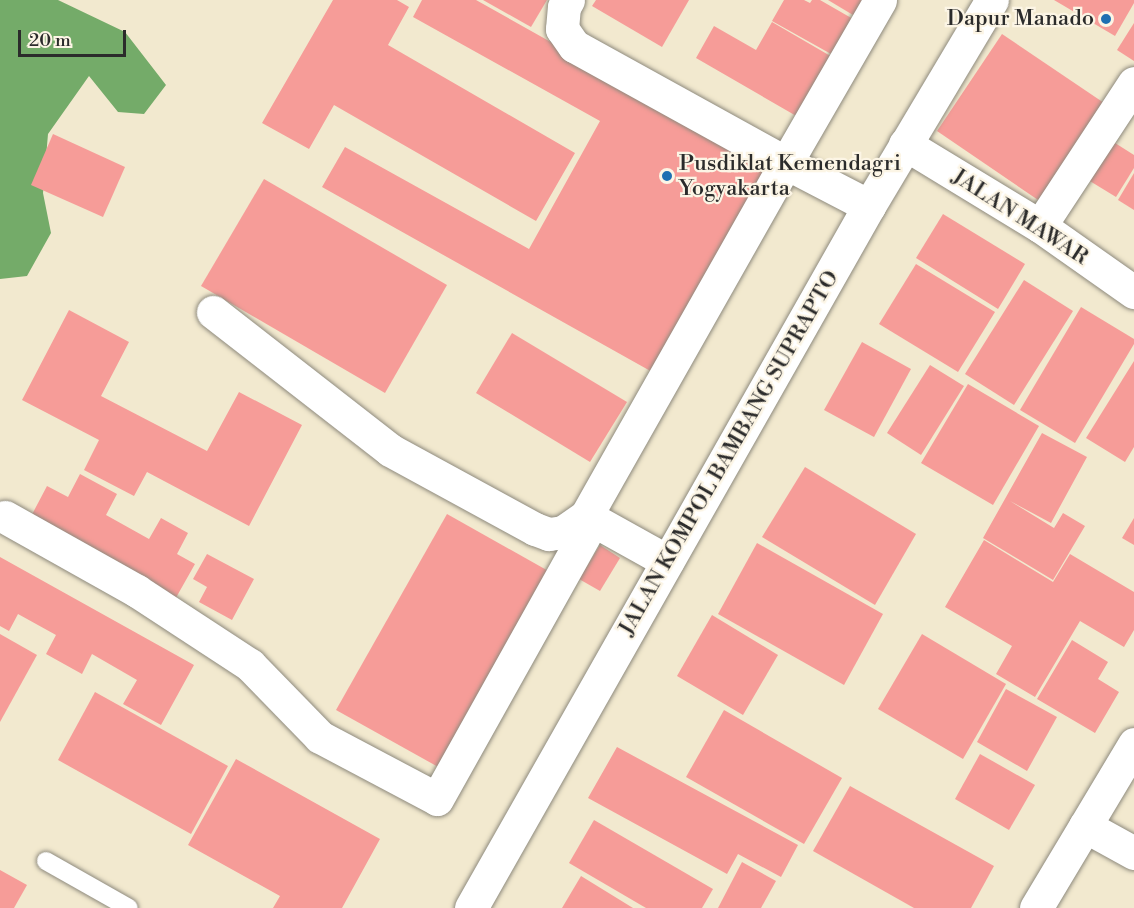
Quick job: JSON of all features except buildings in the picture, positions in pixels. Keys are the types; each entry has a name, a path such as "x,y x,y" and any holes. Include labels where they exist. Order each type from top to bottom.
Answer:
{"street":[{"path":"568,0 564,7 562,29 574,46 869,206"},
{"path":"5,517 137,591 250,665 320,736 437,800 786,163 880,0"},
{"name":"JALAN KOMPOL BAMBANG SUPRAPTO","path":"471,908 869,206 992,0"},
{"path":"1040,226 1134,85"},
{"name":"JALAN MAWAR","path":"905,144 1040,226 1134,292"},
{"path":"213,312 390,450 535,530 549,534 563,532 590,518"},
{"path":"590,518 667,561"},
{"path":"1036,908 1134,744"},
{"path":"1085,826 1134,853"}],"lane":[{"path":"46,861 129,908"}],"green space":[{"path":"0,0 58,0 125,32 166,85 144,114 118,112 89,76 48,134 43,193 51,233 27,276 0,279"}],"place":[{"name":"Dapur Manado","path":"1106,19"},
{"name":"Pusdiklat Kemendagri Yogyakarta","path":"667,176"}]}
